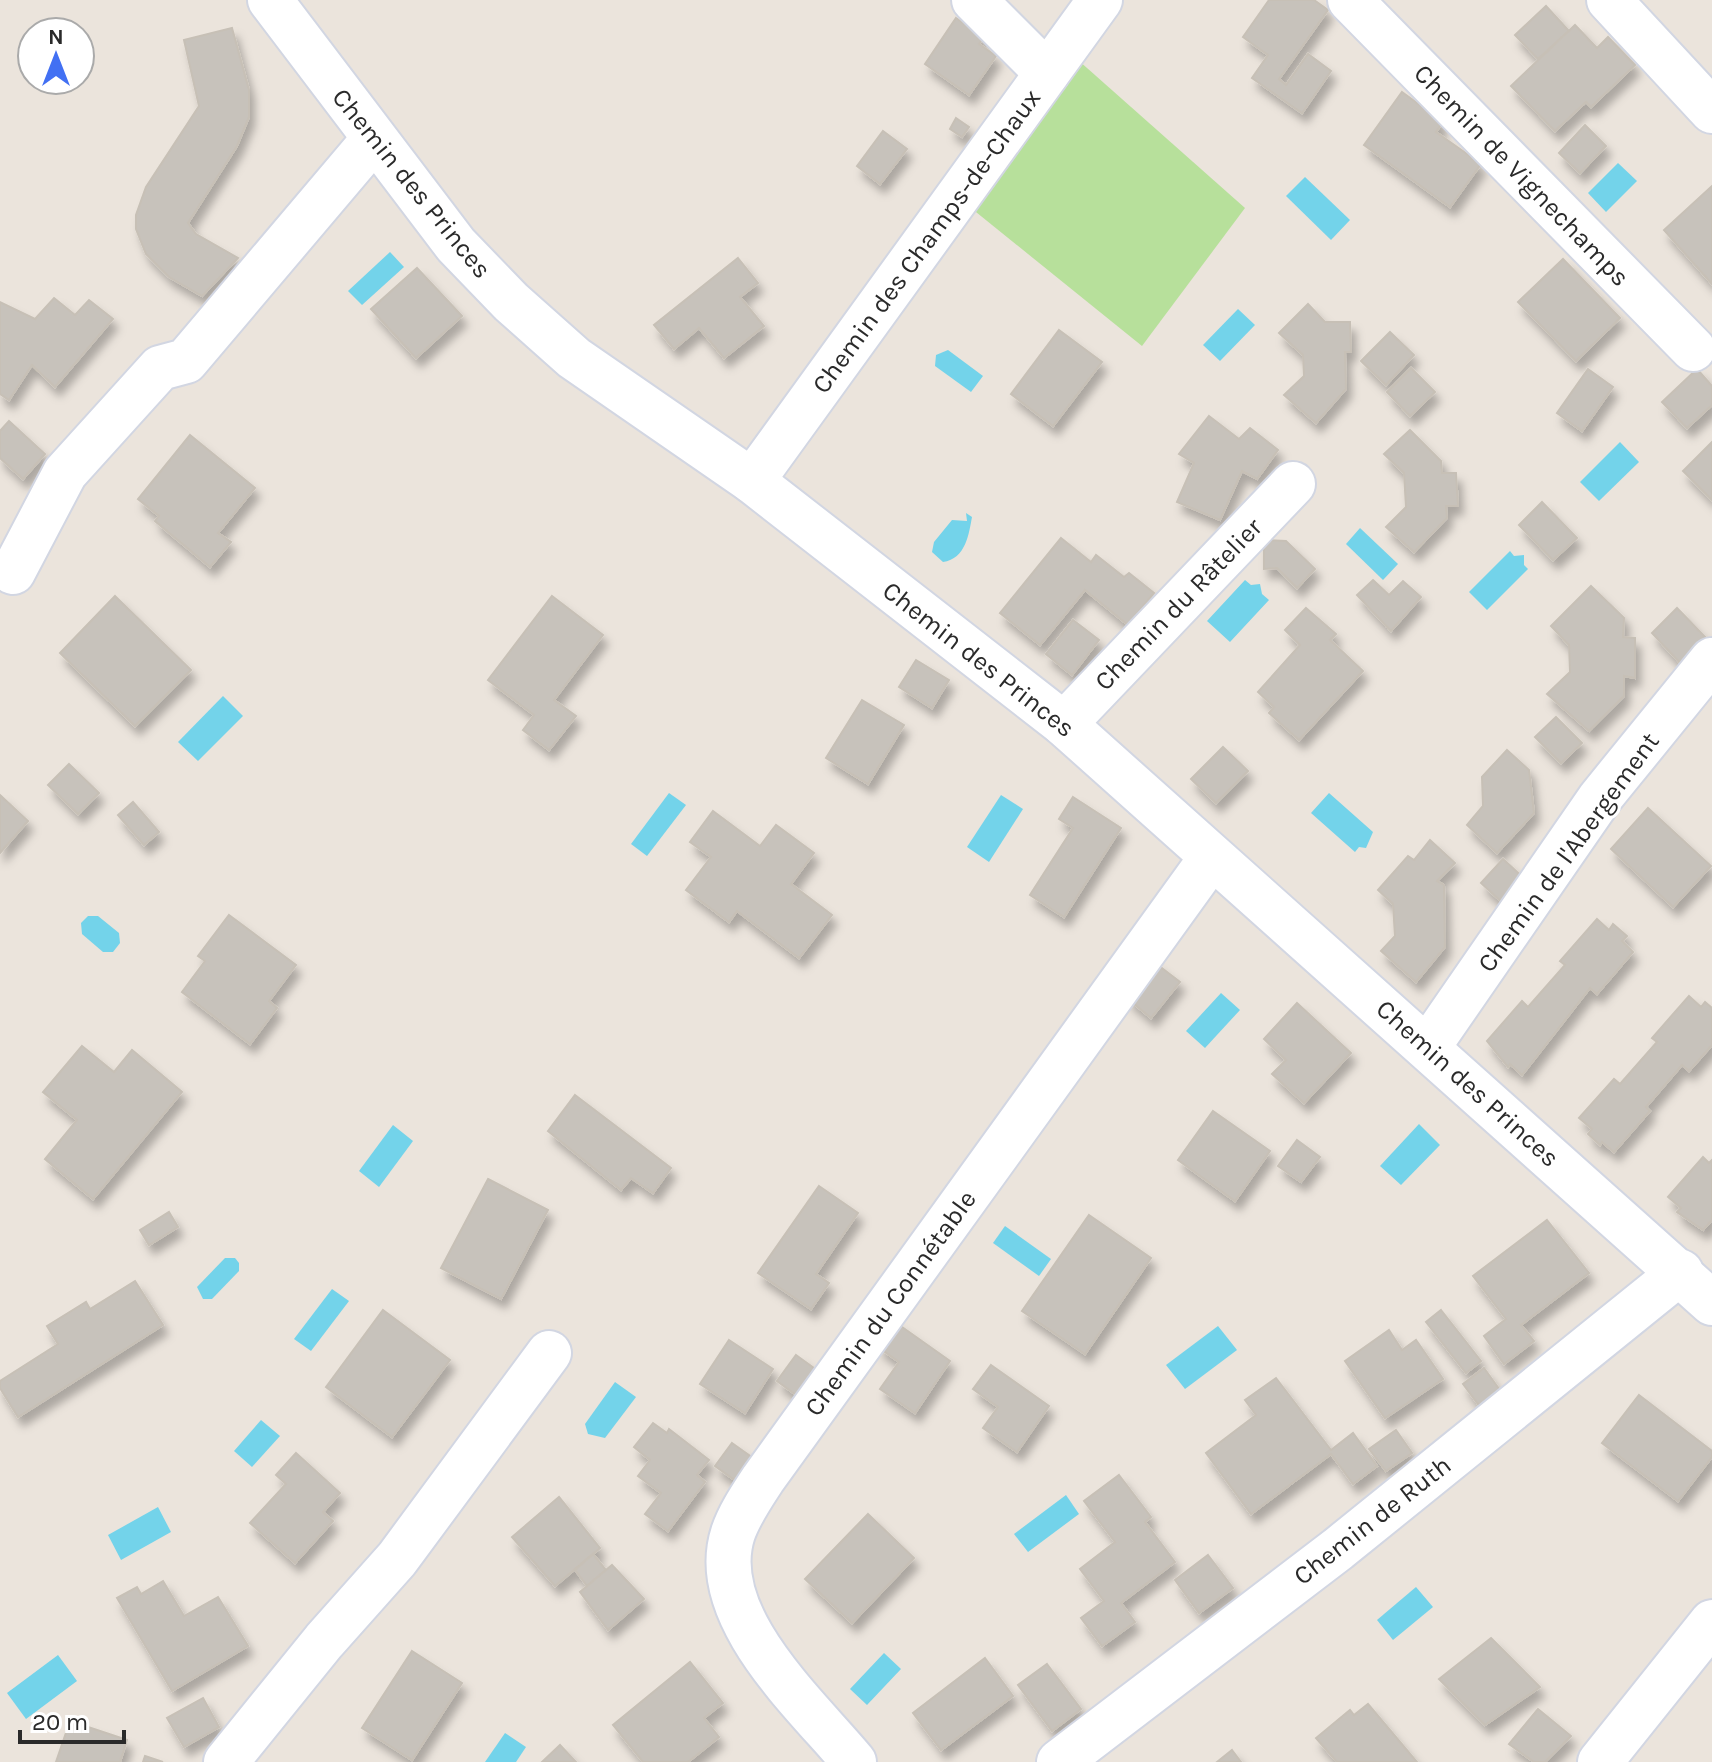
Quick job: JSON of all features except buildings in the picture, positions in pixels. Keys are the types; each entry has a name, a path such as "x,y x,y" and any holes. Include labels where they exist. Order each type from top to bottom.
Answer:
{"street":[{"name":"Chemin des Princes","path":"270,0 456,245 511,302 574,358 752,481 1064,724 1211,858 1681,1272 1712,1303"},
{"path":"974,0 1047,73"},
{"name":"Chemin des Champs-de-Chaux","path":"752,481 1100,0"},
{"name":"Chemin de Vignechamps","path":"1350,0 1693,349"},
{"path":"1609,0 1712,111"},
{"path":"13,572 65,473 160,368 186,361 374,139"},
{"name":"Chemin du Râtelier","path":"1064,724 1293,484"},
{"name":"Chemin de l'Abergement","path":"1428,1047 1600,798 1712,660"},
{"name":"Chemin du Connétable","path":"854,1762 749,1636 734,1600 729,1553 733,1534 763,1479 1211,858"},
{"name":"Chemin de Ruth","path":"1067,1760 1338,1549 1681,1272"},
{"path":"226,1762 296,1674 397,1559 549,1353"},
{"path":"1610,1758 1712,1622"}],"green space":[{"path":"1078,60 1245,208 1142,346 971,208"}],"water":[{"path":"1618,163 1637,181 1606,212 1588,193"},
{"path":"1305,177 1350,220 1331,240 1286,196"},
{"path":"390,252 404,267 362,305 348,291"},
{"path":"1238,309 1255,325 1220,361 1203,345"},
{"path":"948,350 983,376 971,392 935,366 936,355"},
{"path":"1620,442 1639,462 1599,501 1580,482"},
{"path":"966,513 972,517 965,544 957,556 943,562 932,552 934,542 952,520 967,521"},
{"path":"1360,528 1398,564 1383,580 1346,544"},
{"path":"1510,551 1514,556 1524,555 1524,565 1528,569 1487,610 1469,592"},
{"path":"1245,580 1251,585 1260,584 1262,594 1269,600 1230,642 1207,621"},
{"path":"223,696 243,716 198,761 178,742"},
{"path":"669,793 686,805 647,856 631,844"},
{"path":"1329,793 1373,832 1366,848 1359,847 1355,852 1311,813"},
{"path":"1001,795 1023,809 989,862 967,847"},
{"path":"88,916 98,916 119,933 120,943 113,952 103,952 82,934 81,923"},
{"path":"1221,993 1240,1010 1205,1048 1186,1031"},
{"path":"1419,1124 1440,1145 1401,1185 1380,1166"},
{"path":"393,1125 413,1141 379,1187 359,1171"},
{"path":"1005,1226 1051,1259 1039,1276 993,1243"},
{"path":"225,1258 235,1258 239,1271 212,1299 203,1299 197,1287"},
{"path":"332,1289 349,1301 311,1351 294,1339"},
{"path":"1218,1326 1237,1350 1185,1389 1166,1365"},
{"path":"615,1382 636,1397 605,1438 588,1434 585,1424"},
{"path":"261,1420 280,1436 252,1467 234,1451"},
{"path":"1066,1495 1079,1514 1028,1552 1014,1534"},
{"path":"158,1507 171,1532 121,1560 108,1535"},
{"path":"1416,1587 1433,1607 1393,1640 1377,1620"},
{"path":"884,1653 901,1669 867,1705 850,1689"},
{"path":"58,1655 77,1681 26,1719 7,1693"},
{"path":"505,1733 526,1747 516,1762 485,1762"}]}
